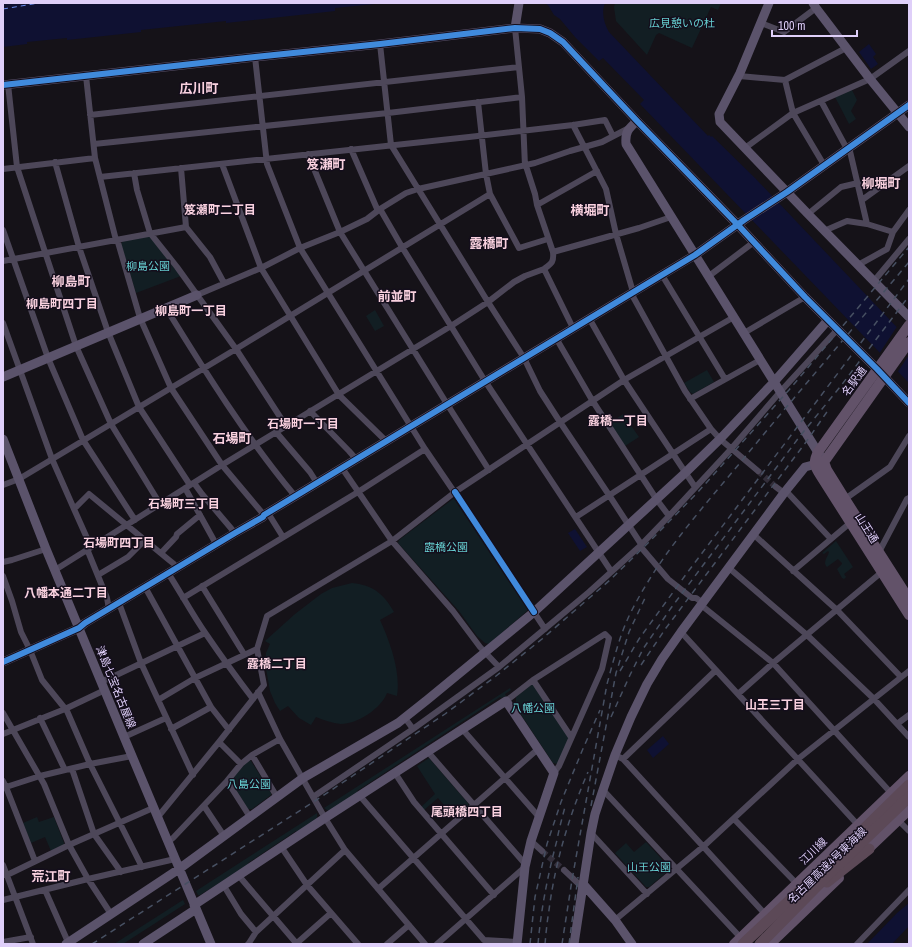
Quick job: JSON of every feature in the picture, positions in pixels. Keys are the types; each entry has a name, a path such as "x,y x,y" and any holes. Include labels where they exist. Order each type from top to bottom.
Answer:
{"highway":[{"name":"名古屋高速4号東海線","path":"739,942 820,872 909,785"},
{"name":"名古屋高速4号東海線","path":"760,944 835,868 909,797"},
{"path":"752,944 777,921 869,849"}],"main road":[{"name":"名駅通","path":"824,462 884,369 907,328"},
{"name":"名駅通","path":"818,452 884,369 909,342"},
{"path":"814,464 818,452"},
{"name":"山王通","path":"824,462 827,470 879,552 884,570 909,615"},
{"name":"山王通","path":"814,464 850,523 884,570 909,599"},
{"name":"江川線","path":"739,942 765,914 909,776"},
{"path":"770,944 909,810"}],"street":[{"path":"55,570 222,465 451,326 488,302 514,282 544,269 552,263 554,258 525,166 522,97 515,28 519,3"},
{"path":"769,3 739,76 719,114 720,122 909,317"},
{"path":"761,23 784,32 815,6 870,79 908,125"},
{"path":"160,504 111,424 76,346 17,167 5,85 515,28 540,29 550,32 563,42 837,330 884,369 909,403"},
{"path":"380,44 391,145 524,358 540,391 610,495 640,545 668,579 692,598 696,598 773,663 891,793"},
{"path":"739,76 785,80 846,48"},
{"path":"745,148 793,114 870,79 909,51"},
{"path":"255,57 267,164 300,248 424,449 455,492 545,630"},
{"path":"90,115 518,67"},
{"path":"86,76 95,158 116,240 140,318 171,388 222,465 266,514 283,537"},
{"path":"785,80 793,114 824,165"},
{"path":"94,144 388,113 522,97"},
{"path":"822,101 848,148 858,183 867,224"},
{"path":"478,102 486,174 490,194 519,248 548,239"},
{"path":"3,662 79,628 410,426 695,255 787,192 909,105"},
{"path":"100,177 573,125 605,120 613,136"},
{"path":"3,377 261,268 300,248 340,232 367,219 406,193 418,189 525,166 602,142 629,128 637,121"},
{"path":"573,125 606,189 616,234 632,293 690,399 711,429 731,449 758,471"},
{"path":"574,944 595,814 603,790 619,757 631,717 647,684 681,632 785,492 805,467 824,462 626,144 625,136 629,128"},
{"path":"350,149 379,210 526,445 611,571"},
{"path":"308,154 340,232 489,470"},
{"path":"3,169 95,158"},
{"path":"55,162 80,247 108,332 139,407 190,485 200,515 216,544"},
{"path":"222,164 261,268 339,395 386,441"},
{"path":"862,200 909,166"},
{"path":"181,168 186,226 210,258 224,283"},
{"path":"537,205 597,171"},
{"path":"134,173 137,190 150,233 177,267 236,349 286,426"},
{"path":"808,214 841,187 858,183"},
{"path":"3,485 19,479 291,316 490,194"},
{"path":"858,265 887,249 892,232 909,210"},
{"path":"552,252 639,228 671,216"},
{"path":"824,231 847,221 867,224 892,232"},
{"path":"3,261 186,226"},
{"path":"3,230 48,358 83,440 135,520"},
{"path":"874,281 909,239"},
{"path":"708,276 754,242"},
{"path":"544,269 573,328"},
{"path":"662,275 725,379"},
{"path":"744,333 805,297"},
{"path":"166,308 203,368 255,445 295,496"},
{"path":"158,818 264,685 257,649 267,616 392,541 455,492 592,400 734,317"},
{"path":"590,318 624,380 695,487"},
{"path":"44,890 67,943 179,869 303,778 379,735 405,718 534,612 686,473 774,382 828,320"},
{"path":"3,323 52,459 89,548 107,598 109,609"},
{"path":"313,797 413,730 498,667 545,630 589,592 669,516 837,330"},
{"path":"556,338 592,400 669,516"},
{"path":"690,399 760,360"},
{"path":"310,411 356,460"},
{"path":"576,517 711,429"},
{"path":"276,432 310,472 317,483"},
{"path":"845,499 890,467 909,436"},
{"name":"津島七宝名古屋線","path":"3,438 46,548 209,943"},
{"path":"183,598 358,492 424,449"},
{"path":"342,468 392,541 453,611 480,647 498,667"},
{"path":"190,485 202,494 235,533"},
{"path":"776,487 785,492 831,539"},
{"path":"74,509 89,494 174,564 172,571 183,598 205,633 253,699"},
{"path":"879,552 909,498"},
{"path":"161,553 177,534 200,515"},
{"path":"793,571 850,523"},
{"path":"754,534 837,610 901,677"},
{"path":"98,575 128,557 145,540"},
{"path":"3,562 46,548"},
{"path":"729,568 807,635 874,699 909,738"},
{"path":"738,694 884,570"},
{"path":"3,576 21,632 42,680 67,711 90,764 142,867"},
{"path":"202,586 244,654"},
{"path":"145,587 211,707 228,730"},
{"path":"119,603 141,663 193,775"},
{"path":"681,632 858,825"},
{"path":"101,681 205,633"},
{"path":"143,944 224,886 325,818 506,701 533,680 605,634 609,638 602,669 571,737 560,766 554,772 531,841 526,866 517,943 482,942 466,919 360,796"},
{"path":"158,700 195,678 257,649"},
{"path":"619,757 716,670"},
{"path":"615,920 703,847 798,759 909,671"},
{"path":"533,680 571,737"},
{"path":"3,734 65,709 105,690"},
{"path":"258,692 280,739 345,850 425,944"},
{"path":"506,701 554,772"},
{"path":"171,729 211,707"},
{"path":"3,713 40,776 69,845 88,879 111,914"},
{"path":"897,724 909,714"},
{"path":"40,718 65,770"},
{"path":"124,737 166,718"},
{"path":"405,718 413,730"},
{"path":"462,730 539,817"},
{"path":"168,842 204,806 241,764 252,755 280,739"},
{"path":"219,742 241,764"},
{"path":"378,889 538,750"},
{"path":"428,752 526,866"},
{"path":"252,755 277,797"},
{"path":"35,861 4,785 90,764 132,756"},
{"path":"619,757 765,914"},
{"path":"72,769 94,834 120,872"},
{"path":"395,774 414,802 494,895"},
{"path":"226,781 250,817"},
{"path":"603,790 676,868 739,942"},
{"path":"204,806 224,836"},
{"path":"5,875 153,808"},
{"path":"734,819 797,884"},
{"path":"898,820 909,831"},
{"path":"591,833 647,894"},
{"path":"531,841 542,851"},
{"path":"282,848 307,885 357,944"},
{"path":"249,944 256,932 345,850"},
{"path":"3,900 175,859"},
{"path":"3,865 5,875 16,897 33,944"},
{"path":"437,944 526,866"},
{"path":"564,870 584,886 615,920 632,944"},
{"path":"239,876 297,944 331,913"},
{"path":"224,886 241,914 256,932"},
{"path":"857,944 909,890"},
{"path":"387,944 409,925"},
{"path":"3,942 31,937"}],"green space":[{"name":"広見憩いの杜","path":"615,3 721,3 718,10 711,7 692,48 659,33 656,35 647,55 616,21 614,7"},
{"path":"852,90 857,100 851,111 856,119 849,124 835,97"},
{"name":"柳島公園","path":"149,236 181,276 136,293 121,244 123,241"},
{"path":"375,310 384,326 375,331 366,316"},
{"path":"707,370 714,382 693,394 690,392 684,383"},
{"path":"623,414 639,437 625,446 610,423"},
{"name":"露橋公園","path":"453,499 527,609 527,611 489,644 485,643 477,636 459,611 398,543 399,540"},
{"path":"836,541 853,567 844,574 846,577 844,579 837,569 842,563 838,559 827,567 825,561 829,552 828,551 824,554 822,553"},
{"path":"352,583 372,588 382,595 394,612 380,620 394,657 398,687 397,696 387,693 380,705 368,714 354,721 341,724 316,717 311,725 299,718 288,706 280,711 275,703 270,691 265,663 266,653 270,644 265,641 295,614 321,594 332,588"},
{"name":"八幡公園","path":"531,685 535,685 569,738 558,764 553,763 516,707 516,697"},
{"path":"510,688 511,690 505,694 506,696 500,697 357,791 358,793 330,812 324,808"},
{"path":"429,758 468,803 468,806 454,817 438,798 424,810 421,807 435,794 417,766"},
{"name":"八島公園","path":"249,760 271,793 271,795 252,809 248,809 231,782 231,779"},
{"path":"317,813 317,820 298,833 296,831 248,863 248,865 198,895 196,891"},
{"path":"37,817 39,822 54,817 64,843 63,846 51,851 45,837 31,843 23,823"},
{"name":"山王公園","path":"646,842 670,868 649,887 646,887 615,853 626,843 634,852"},
{"path":"183,900 185,904 123,944 114,944"}],"shaded area":[{"path":"3,3 385,3 335,8 335,11 226,23 226,21 141,30 141,32 67,40 67,38 27,42 27,44 3,47"},
{"path":"544,3 605,3 603,10 604,18 609,32 708,136 712,136 755,178 909,340 909,383 640,104 644,100 603,58 599,61 575,37 560,19 554,15 548,5"},
{"path":"869,44 876,54 873,57 878,64 871,69 859,52"},
{"path":"575,529 587,547 580,551 568,533"},
{"path":"663,736 669,744 653,758 647,750"},
{"path":"909,903 909,926 892,944 867,944 897,913"}],"pier":[{"path":"898,325 909,337 909,355 897,373 879,354"}],"ferry route":[{"path":"3,9 39,3"}],"tunnel":[{"path":"758,471 776,487"},
{"path":"542,851 564,870"}],"railway":[{"path":"92,944 321,797 445,714 542,639 610,580 698,492 789,390 909,247"},
{"path":"562,944 607,684 621,637 632,610 657,567 686,528 909,262"},
{"path":"620,671 639,639 687,573 909,279"},
{"path":"611,717 643,649 671,608 800,436 840,387 909,296"},
{"path":"641,665 666,628 806,442 829,409"},
{"path":"591,806 616,673 629,632 646,596"},
{"path":"530,944 535,897 547,844 561,802 600,710"},
{"path":"545,944 547,923 559,857 569,823 588,772"},
{"path":"538,944 545,892 565,807"},
{"path":"569,944 578,877"}],"cycle path":[{"path":"3,85 515,28 540,29 550,33 563,42 805,297 909,403"},
{"path":"3,662 79,628 695,255 787,192 909,105"},
{"path":"455,492 534,612"}],"district":[{"name":"広川町","path":"199,88"},
{"name":"笈瀬町","path":"326,164"},
{"name":"柳堀町","path":"881,183"},
{"name":"笈瀬町二丁目","path":"220,210"},
{"name":"横堀町","path":"590,210"},
{"name":"露橋町","path":"489,243"},
{"name":"柳島町","path":"71,281"},
{"name":"前並町","path":"397,296"},
{"name":"柳島町四丁目","path":"62,304"},
{"name":"柳島町一丁目","path":"191,311"},
{"name":"露橋一丁目","path":"618,421"},
{"name":"石場町一丁目","path":"303,424"},
{"name":"石場町","path":"232,438"},
{"name":"石場町三丁目","path":"184,504"},
{"name":"石場町四丁目","path":"119,543"},
{"name":"八幡本通二丁目","path":"66,593"},
{"name":"露橋二丁目","path":"277,664"},
{"name":"山王三丁目","path":"775,705"},
{"name":"尾頭橋四丁目","path":"467,812"},
{"name":"荒江町","path":"51,876"}]}
